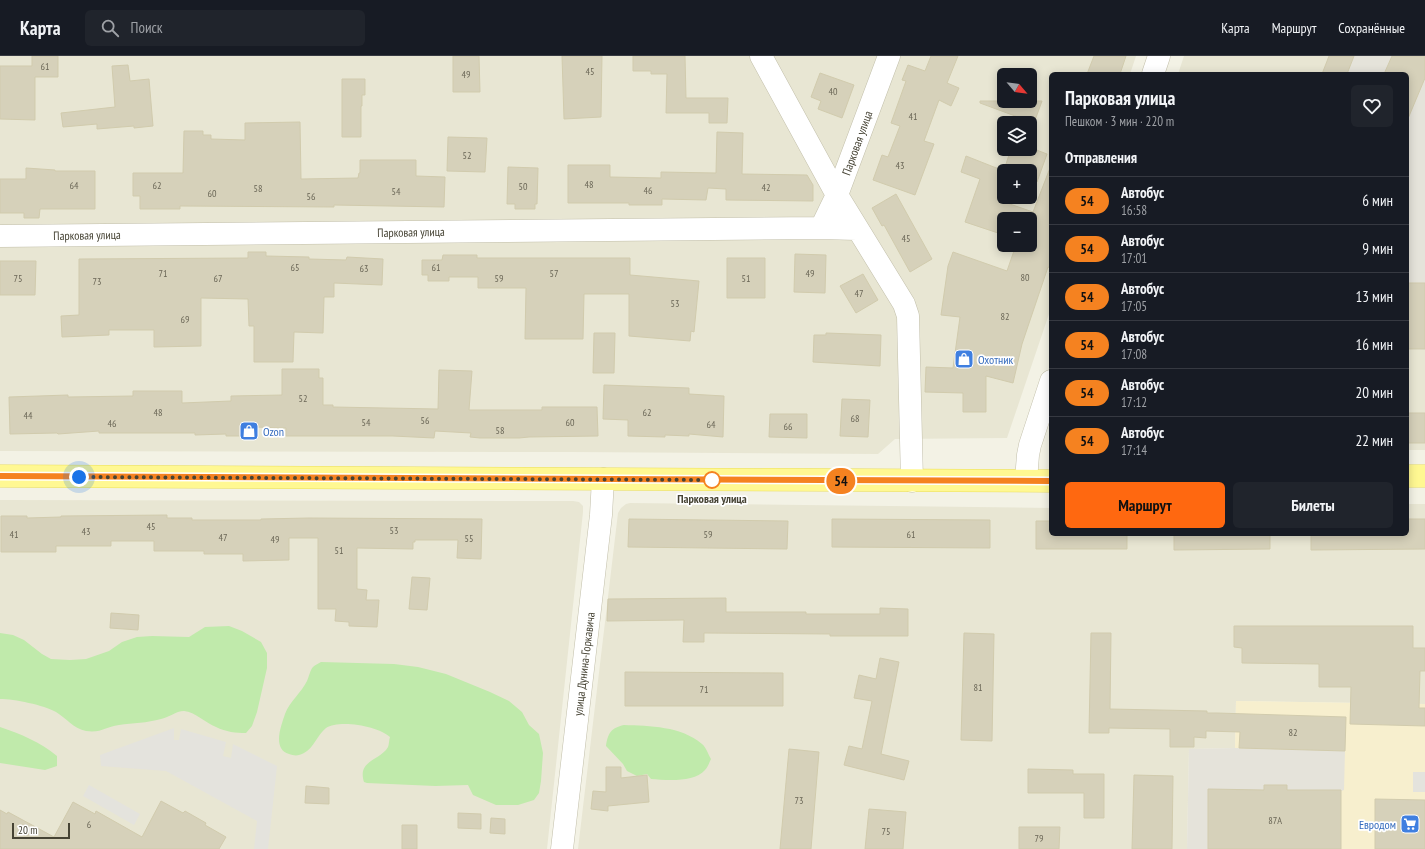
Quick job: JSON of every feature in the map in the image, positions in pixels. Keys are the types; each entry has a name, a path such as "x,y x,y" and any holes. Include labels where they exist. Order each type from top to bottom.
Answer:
{"main road":[{"path":"0,476 1049,481"},
{"path":"1409,476 1425,476"}],"street":[{"path":"761,56 837,195 904,304 908,316 912,481"},
{"name":"Парковая улица","path":"821,228 837,195 889,56"},
{"path":"1154,72 1159,56"},
{"name":"Парковая улица","path":"0,236 821,228 857,229"},
{"path":"1026,480 1030,446 1049,387"},
{"name":"улица Дунина-Горкавича","path":"562,849 598,544 603,479"}],"shaded area":[{"path":"0,56 1136,56 1131,72 1049,72 1049,314 1007,438 895,439 878,454 0,451"},
{"path":"1184,56 1329,56 1323,72 1179,72"},
{"path":"1329,56 1425,56 1425,350 1409,349 1409,72 1323,72"},
{"path":"1409,349 1425,350 1425,450 1409,450"},
{"path":"0,500 579,502 583,506 583,512 547,849 0,849"},
{"path":"626,504 1049,508 1049,536 1409,536 1409,504 1425,504 1425,704 1236,701 1235,748 1189,749 1187,849 578,849 618,513"},
{"path":"1236,701 1425,704 1425,849 1341,849 1341,790 1235,748"},
{"path":"174,728 174,740 179,740 181,729 226,742 223,756 231,758 233,744 277,766 268,849 254,849 257,821 166,771 101,766 100,755"},
{"path":"1235,748 1345,751 1344,790 1341,791 1341,849 1187,849 1189,749"},
{"path":"1413,772 1425,772 1425,792 1413,792"},
{"path":"89,785 140,814 134,825 83,796"}],"green space":[{"path":"229,626 242,631 261,642 267,653 267,668 257,712 252,726 246,733 224,730 212,725 192,713 184,711 156,720 119,725 100,731 86,731 70,723 60,714 51,709 29,703 0,699 0,633 13,635 24,640 51,659 70,660 86,659 109,651 122,642 137,637 189,637 205,627"},
{"path":"321,662 394,664 418,667 446,674 509,701 522,712 529,725 539,734 543,753 539,793 534,800 518,805 496,805 473,795 468,785 435,786 364,782 363,775 366,765 384,752 388,747 390,737 385,733 359,725 340,724 332,725 326,728 310,748 300,755 289,754 284,751 279,742 279,737 285,714 305,685 312,668"},
{"path":"624,725 665,728 675,730 694,738 703,745 711,759 708,766 700,774 694,777 680,780 651,779 647,774 637,776 627,771 623,764 606,746 609,734 616,728"},
{"path":"0,727 30,739 51,751 57,756 57,766 45,770 0,763"}],"building":[{"path":"32,56 58,56 58,77 35,77 35,120 0,119 0,66 32,66"},
{"path":"453,56 479,56 480,92 453,92"},
{"path":"562,56 602,56 601,117 564,119"},
{"path":"633,56 685,56 686,98 728,98 727,123 709,123 709,113 666,113 667,74 651,74 651,71 633,71"},
{"path":"931,56 958,56 947,83 959,88 951,106 939,100 924,141 934,144 915,195 873,180 882,155 888,157 900,126 891,123 906,81 902,80 908,65 925,71"},
{"path":"1094,56 1126,56 1121,72 1088,72"},
{"path":"1329,56 1354,56 1348,72 1323,72"},
{"path":"1392,56 1425,56 1425,78 1409,116 1409,72 1385,72"},
{"path":"128,65 130,81 149,79 153,126 97,129 97,124 63,127 61,113 115,107 112,66"},
{"path":"820,73 854,85 842,118 818,109 821,101 811,97"},
{"path":"342,79 365,79 365,95 362,95 361,106 361,137 342,137"},
{"path":"980,101 997,101 997,108 1037,108 1037,101 1042,101 1037,116 1015,116 980,103"},
{"path":"300,122 301,179 358,178 360,173 360,160 416,160 416,176 445,177 444,207 334,205 334,207 180,206 180,209 140,209 140,196 133,196 133,173 183,173 184,131 203,131 203,135 211,135 211,139 245,140 245,123"},
{"path":"717,132 743,133 742,174 807,175 813,185 813,201 726,200 726,189 708,188 706,200 662,199 662,205 629,205 629,203 568,203 568,165 610,165 610,177 661,178 661,172 716,173"},
{"path":"448,137 487,138 485,172 447,171"},
{"path":"1037,150 1047,154 1037,182 1037,164 1006,164 1009,156 1037,156"},
{"path":"966,156 997,168 997,204 1010,204 1033,212 997,212 997,233 965,222 980,179 961,172"},
{"path":"508,167 538,168 537,204 535,204 535,209 515,209 515,204 507,204"},
{"path":"26,168 55,171 95,171 95,209 40,209 39,218 24,218 24,213 0,213 0,179 26,179"},
{"path":"1049,171 1049,267 1022,344 1013,383 986,376 986,412 963,412 963,393 925,392 926,367 953,368 960,317 941,315 948,266 953,252 1007,271 1014,252 1037,252 1037,212 1033,212"},
{"path":"896,194 932,259 910,272 884,225 882,226 872,208"},
{"path":"248,252 266,252 266,256 309,257 309,259 346,260 347,257 383,259 382,285 334,283 334,297 324,297 323,333 294,332 293,362 254,362 254,326 249,326 248,299 201,298 201,346 154,347 154,330 109,330 109,335 62,337 61,316 79,315 79,259 248,258"},
{"path":"795,254 826,255 825,293 794,292"},
{"path":"443,255 477,255 477,258 630,258 630,275 699,281 694,332 691,331 690,341 629,336 629,294 584,294 583,339 525,339 526,288 478,288 478,277 449,277 449,281 428,281 428,275 422,275 422,260 442,260"},
{"path":"727,258 765,258 765,298 727,298"},
{"path":"0,261 36,261 35,295 0,295"},
{"path":"863,274 878,300 856,313 840,286"},
{"path":"1409,283 1425,283 1425,349 1409,349"},
{"path":"594,333 615,333 614,373 593,373"},
{"path":"826,333 881,335 880,366 813,362 814,335 826,335"},
{"path":"282,369 319,369 319,378 323,378 323,405 333,405 333,407 438,409 439,370 472,371 469,410 542,410 542,407 597,407 598,436 480,438 470,437 471,433 435,431 434,438 393,436 286,436 286,428 254,427 254,436 226,436 226,434 195,435 195,433 99,433 99,431 58,434 10,434 9,397 68,395 68,397 133,396 133,391 182,391 182,403 231,401 231,396 282,395"},
{"path":"604,385 689,388 689,394 724,396 723,437 689,434 689,436 665,435 665,437 628,436 628,420 603,419"},
{"path":"842,399 870,400 868,437 840,436"},
{"path":"1409,413 1425,413 1425,443 1409,443"},
{"path":"770,414 807,414 807,438 769,437"},
{"path":"167,515 167,518 192,518 192,520 309,518 482,519 481,559 457,558 458,540 415,540 415,542 413,542 413,549 357,548 357,589 367,590 366,600 379,600 377,627 349,626 349,622 335,621 336,609 318,609 318,538 289,538 289,560 243,561 243,554 204,554 204,551 154,551 154,541 111,541 111,546 56,546 56,552 1,552 1,516 27,516 27,518 61,516"},
{"path":"629,519 788,521 787,549 628,547"},
{"path":"832,519 990,520 990,548 832,547"},
{"path":"1409,519 1425,519 1425,549 1311,550 1311,536 1409,536"},
{"path":"1036,521 1049,521 1049,536 1127,536 1127,549 1036,549"},
{"path":"1174,536 1270,536 1270,549 1174,550"},
{"path":"412,577 430,578 427,610 409,609"},
{"path":"726,598 726,612 880,614 880,608 908,609 908,636 704,633 704,642 683,642 684,620 607,621 608,599"},
{"path":"111,613 139,615 138,630 110,628"},
{"path":"1234,626 1413,626 1413,648 1425,648 1425,671 1420,671 1419,708 1425,708 1425,726 1350,724 1351,687 1319,687 1319,664 1242,663 1242,648 1234,647"},
{"path":"964,633 994,634 992,741 961,740"},
{"path":"1091,633 1111,633 1110,709 1207,711 1207,713 1346,717 1345,751 1239,748 1240,732 1206,731 1206,738 1194,737 1194,747 1170,747 1170,729 1109,728 1109,733 1089,733"},
{"path":"880,658 899,662 881,754 909,761 904,780 844,765 849,746 862,749 872,701 854,698 859,675 876,679"},
{"path":"625,672 783,673 783,706 625,706"},
{"path":"789,749 819,752 811,849 780,849"},
{"path":"606,767 621,767 621,778 647,775 649,802 608,806 608,811 591,809 593,791 606,792"},
{"path":"1028,769 1073,770 1073,774 1104,774 1104,818 1084,818 1084,793 1028,793"},
{"path":"1134,775 1173,776 1172,849 1132,849"},
{"path":"1264,785 1287,785 1287,790 1341,790 1341,849 1208,849 1208,789 1264,790"},
{"path":"306,786 329,788 329,804 305,803"},
{"name":"Евродом","path":"1375,799 1425,800 1425,849 1375,849"},
{"path":"161,801 183,813 185,811 226,837 219,849 0,849 0,810 7,814 8,812 54,837 73,802 95,814 96,811 142,837"},
{"path":"869,809 906,812 903,849 865,849"},
{"path":"458,813 481,814 481,829 458,828"},
{"path":"491,818 505,819 505,834 490,833"},
{"path":"402,825 417,825 417,849 402,849"},
{"path":"1019,827 1060,827 1059,849 1019,849"}],"bus line":[{"name":"54","path":"0,476 1049,481"}],"place":[{"name":"Охотник","path":"964,359"},
{"name":"Ozon","path":"249,431"},
{"name":"Парковая улица","path":"712,480"},
{"name":"Евродом","path":"1410,824"}],"route":[{"path":"79,477 587,478 712,480"}]}
